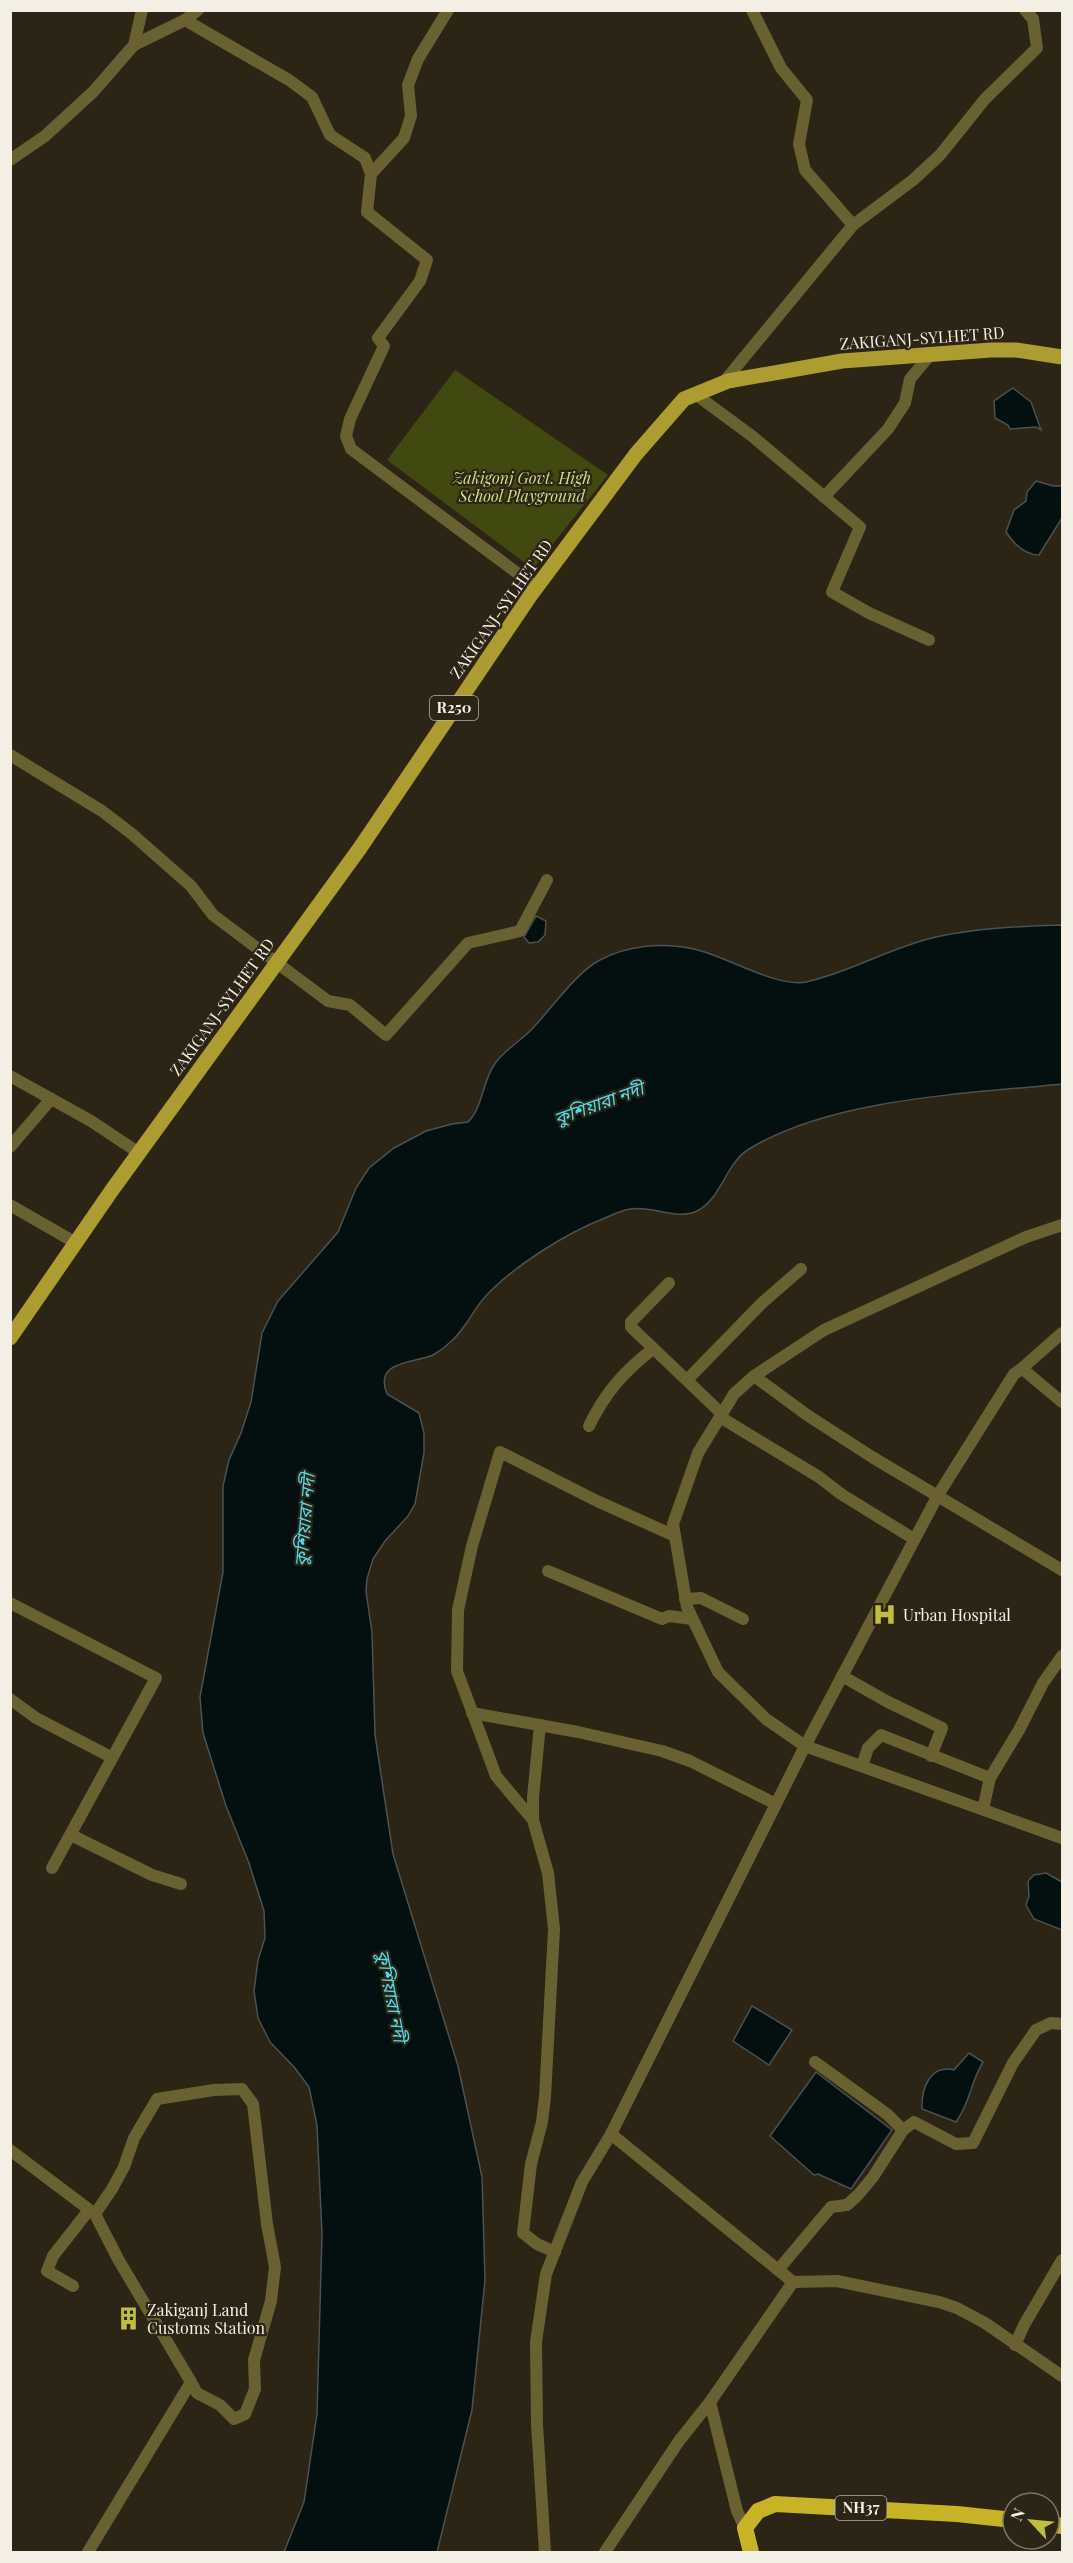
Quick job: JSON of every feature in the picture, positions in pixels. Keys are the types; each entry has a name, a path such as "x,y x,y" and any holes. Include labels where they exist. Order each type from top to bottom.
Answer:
{"highway":[{"name":"NH37","path":"745,2528 758,2511 765,2507 790,2503 1001,2519"},
{"path":"745,2528 752,2553"}],"main road":[{"name":"ZAKIGANJ-SYLHET RD","path":"10,1338 139,1153 360,848 536,587 636,454 684,399 723,383 760,374 842,362 1016,350 1062,357"}],"street":[{"path":"134,45 142,10"},
{"path":"10,160 45,136 93,92 134,45 185,20 198,10"},
{"path":"371,174 404,138 411,116 408,85 418,59 448,10"},
{"path":"752,10 781,68 807,100 799,144 805,170 853,225"},
{"path":"723,383 853,225 913,180 940,155 985,99 1037,48 1033,19 1025,10"},
{"path":"185,20 290,80 312,97 330,135 365,158 371,174 367,212 428,260 420,281 378,338 384,345 350,419 346,436 351,449 368,464 536,587"},
{"path":"824,497 888,429 905,403 910,379 930,355"},
{"path":"695,394 752,436 860,527 832,592 869,613 928,640"},
{"path":"10,755 102,811 191,885 213,915 328,1001 350,1005 386,1035 468,943 520,932 547,880"},
{"path":"10,1076 91,1121 139,1153"},
{"path":"10,1147 51,1099"},
{"path":"10,1205 76,1243"},
{"path":"1062,1225 1026,1237 824,1330 754,1376 734,1394 698,1453 673,1524 685,1599 692,1619 718,1672 766,1719 805,1746 1062,1838"},
{"path":"687,1380 762,1303 801,1269"},
{"path":"669,1284 631,1322 631,1327 637,1334 687,1380 721,1416 914,1539"},
{"path":"545,2553 537,2424 536,2342 546,2274 582,2182 611,2134 805,1746 938,1495 1014,1374 1062,1333"},
{"path":"589,1426 612,1386 625,1371 653,1349"},
{"path":"1020,1370 1025,1371 1062,1402"},
{"path":"754,1376 807,1415 872,1457 1062,1570"},
{"path":"533,1820 496,1776 457,1671 458,1610 472,1545 500,1452 597,1501 675,1536"},
{"path":"548,1571 662,1619 669,1616 692,1619"},
{"path":"685,1599 700,1598 743,1619"},
{"path":"10,1602 156,1678 85,1803 71,1835 52,1868"},
{"path":"982,1809 990,1778 1019,1730 1043,1683 1062,1656"},
{"path":"842,1676 888,1702 942,1728 931,1756"},
{"path":"10,1699 36,1718 111,1757"},
{"path":"471,1713 662,1751 690,1761 776,1804"},
{"path":"540,1725 533,1820 548,1874 554,1929 543,2122 531,2164 523,2233 537,2244 555,2252"},
{"path":"862,1766 868,1748 881,1735 990,1778"},
{"path":"71,1835 152,1875 181,1884"},
{"path":"778,2270 831,2207 847,2205 866,2186 894,2148 903,2130 914,2122 956,2144 974,2143 1013,2063 1036,2030 1051,2023 1062,2024"},
{"path":"815,2062 887,2114 903,2130"},
{"path":"10,2150 92,2212 197,2393 220,2405 234,2419 245,2414 255,2389 254,2360 271,2301 275,2267 267,2224 253,2104 242,2089 214,2090 157,2099 134,2138 116,2182 92,2212 53,2256 47,2271 73,2286"},
{"path":"611,2134 794,2282 837,2281 939,2302 957,2308 985,2323 1062,2376"},
{"path":"1015,2345 1024,2325 1062,2260"},
{"path":"605,2553 679,2441 710,2402 794,2282"},
{"path":"88,2553 190,2382"},
{"path":"710,2402 737,2511 745,2528"}],"green space":[{"name":"Zakigonj Govt. High School Playground","path":"455,370 608,475 533,569 387,460"}],"water":[{"path":"1013,388 1031,402 1041,430 1036,427 1010,429 1008,425 995,418 994,401"},
{"path":"1036,481 1062,486 1062,518 1039,555 1020,548 1006,532 1014,510 1026,501 1027,492"},
{"path":"536,916 546,921 545,935 538,942 529,943 524,937"},
{"name":"কুশিয়ারা নদী","path":"1062,925 1062,1084 901,1101 820,1119 783,1132 741,1155 712,1198 697,1211 689,1214 672,1214 638,1208 627,1210 590,1224 540,1252 496,1286 484,1298 458,1334 443,1348 433,1355 398,1365 386,1375 384,1383 387,1394 419,1413 424,1433 424,1453 415,1504 373,1559 367,1579 366,1591 372,1633 375,1735 393,1854 458,2066 482,2177 485,2280 472,2410 437,2552 284,2552 304,2502 317,2414 322,2234 317,2125 309,2087 295,2068 270,2042 258,2018 254,1991 258,1960 265,1938 264,1911 249,1863 226,1806 203,1733 200,1697 223,1572 223,1486 229,1460 251,1402 262,1333 278,1301 338,1232 356,1188 369,1168 394,1148 426,1131 468,1122 477,1109 490,1072 498,1060 530,1031 582,973 600,960 622,951 646,946 682,947 707,953 766,976 794,983 823,978 919,941 936,937 983,930"},
{"path":"1046,1873 1062,1882 1062,1930 1034,1919 1026,1905 1029,1896 1028,1881 1034,1875"},
{"path":"752,2006 792,2030 769,2065 733,2041"},
{"path":"969,2053 983,2062 975,2077 965,2107 956,2122 922,2109 925,2086 933,2074 946,2069 954,2070"},
{"path":"816,2072 892,2130 851,2189 818,2174 814,2175 770,2136"}],"place":[{"name":"Urban Hospital","path":"885,1615"},
{"name":"Zakiganj Land Customs Station","path":"129,2319"}]}
